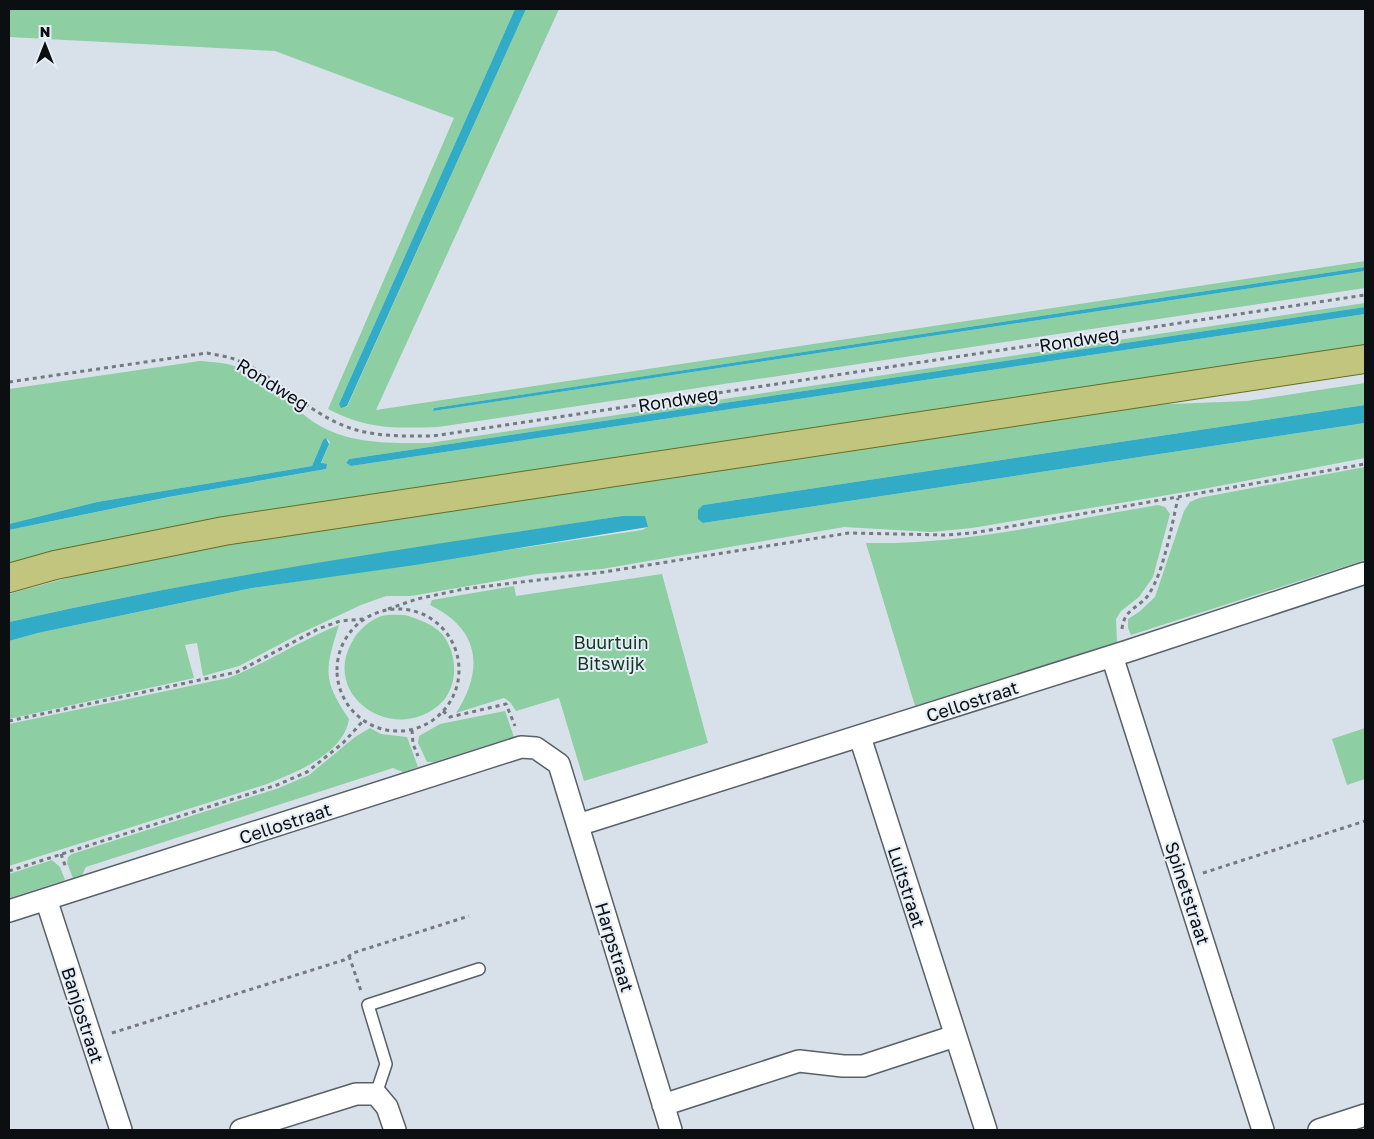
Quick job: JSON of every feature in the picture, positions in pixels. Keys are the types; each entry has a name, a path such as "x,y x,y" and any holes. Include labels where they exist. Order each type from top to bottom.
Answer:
{"main road":[{"path":"9,578 89,558 224,531 1365,359"}],"street":[{"name":"Cellostraat","path":"578,825 1120,654 1365,573"},
{"name":"Spinetstraat","path":"1120,654 1184,879 1263,1130"},
{"name":"Luitstraat","path":"860,737 986,1130"},
{"name":"Cellostraat","path":"9,911 521,747"},
{"name":"Harpstraat","path":"521,747 536,748 558,764 671,1130"},
{"name":"Banjostraat","path":"46,899 121,1130"},
{"path":"663,1106 798,1061 843,1066 863,1066 955,1036"},
{"path":"241,1130 356,1094 376,1094 387,1107 395,1130"},
{"path":"1319,1130 1365,1115"}],"lane":[{"path":"376,1094 386,1064 368,1005 480,969"}],"path":[{"name":"Rondweg","path":"9,382 207,354 233,358 254,368 300,402 351,428 392,436 433,436 1365,295"},
{"path":"9,721 238,672 318,629 340,621 363,619 417,599 464,589 604,572 849,533 945,536 973,533 1365,464"},
{"path":"1120,654 1124,617 1149,594 1159,570 1178,498"},
{"path":"363,619 345,638 339,650 336,670 339,690 349,707 363,721 378,728 395,731 412,730 428,724 443,711 454,696 459,677 459,658 452,640 440,625 425,614 406,609 388,609"},
{"path":"443,711 450,717 506,704 521,747"},
{"path":"9,871 300,775 307,772 343,743 363,721"},
{"path":"1184,879 1365,821"},
{"path":"92,1039 335,963 353,953 469,916"},
{"path":"349,956 356,979 368,1005"}],"green space":[{"path":"9,9 515,9 339,404 347,407 526,9 559,9 376,410 1365,261 1365,267 434,408 433,411 1365,271 1365,288 438,427 395,427 369,424 342,416 328,409 454,118 275,51 9,37"},
{"path":"1365,303 1365,307 349,459 346,463 351,466 1365,314 1365,346 289,507 85,545 9,563 9,530 170,497 326,469 321,464 330,442 327,439 323,440 312,466 97,502 9,524 9,389 200,361 221,363 234,366 254,376 308,418 336,433 366,441 429,443"},
{"path":"1365,383 1365,405 703,505 703,523 1365,423 1365,458 1203,489 972,528 931,532 844,527 602,569 537,574 411,596 386,596 361,605 299,634 239,666 203,676 197,643 185,645 194,678 9,719 9,641 38,633 252,588 642,530 648,527 622,516 391,551 238,577 9,622 9,594 110,566 372,520 1146,405 1247,401"},
{"path":"1365,467 1365,560 1131,635 1128,628 1128,619 1139,612 1155,597 1184,511 1190,502 1199,498"},
{"path":"1158,505 1165,507 1170,514 1153,577 1139,597 1121,611 1116,619 1117,642 915,706 866,543 903,543 976,536"},
{"name":"Buurtuin Bitswijk","path":"662,574 708,743 584,781 559,698 516,711 510,702 504,698 456,713 471,681 472,651 467,638 459,626 430,605 432,600 514,586 516,596"},
{"path":"405,615 430,625 442,634 451,650 454,677 448,694 443,701 425,714 406,719 386,718 369,710 355,698 347,682 345,663 354,638 367,624 382,616"},
{"path":"339,625 329,664 330,684 349,719 338,743 316,761 264,785 9,866 9,724 228,678"},
{"path":"505,711 514,737 434,762 427,762 418,743 419,736 440,724"},
{"path":"370,728 381,734 407,737 418,767 403,772 393,768 86,867 82,875 73,878 67,863 68,857 72,854 279,788 309,775 355,737"},
{"path":"1365,728 1365,779 1347,785 1332,739"},
{"path":"52,860 60,867 65,880 9,898 9,874"}],"water":[{"path":"515,9 526,9 347,406 341,408 339,404"},
{"path":"1365,267 1365,271 433,411 434,408"},
{"path":"1365,307 1365,314 351,466 346,463 349,459"},
{"path":"1365,405 1365,423 703,523 698,519 698,510 703,505"},
{"path":"326,438 329,444 321,463 327,464 326,469 169,497 9,530 9,524 97,502 312,466 323,440"},
{"path":"622,516 645,516 648,527 415,565 252,588 38,633 9,641 9,622 161,590 314,563"}]}
